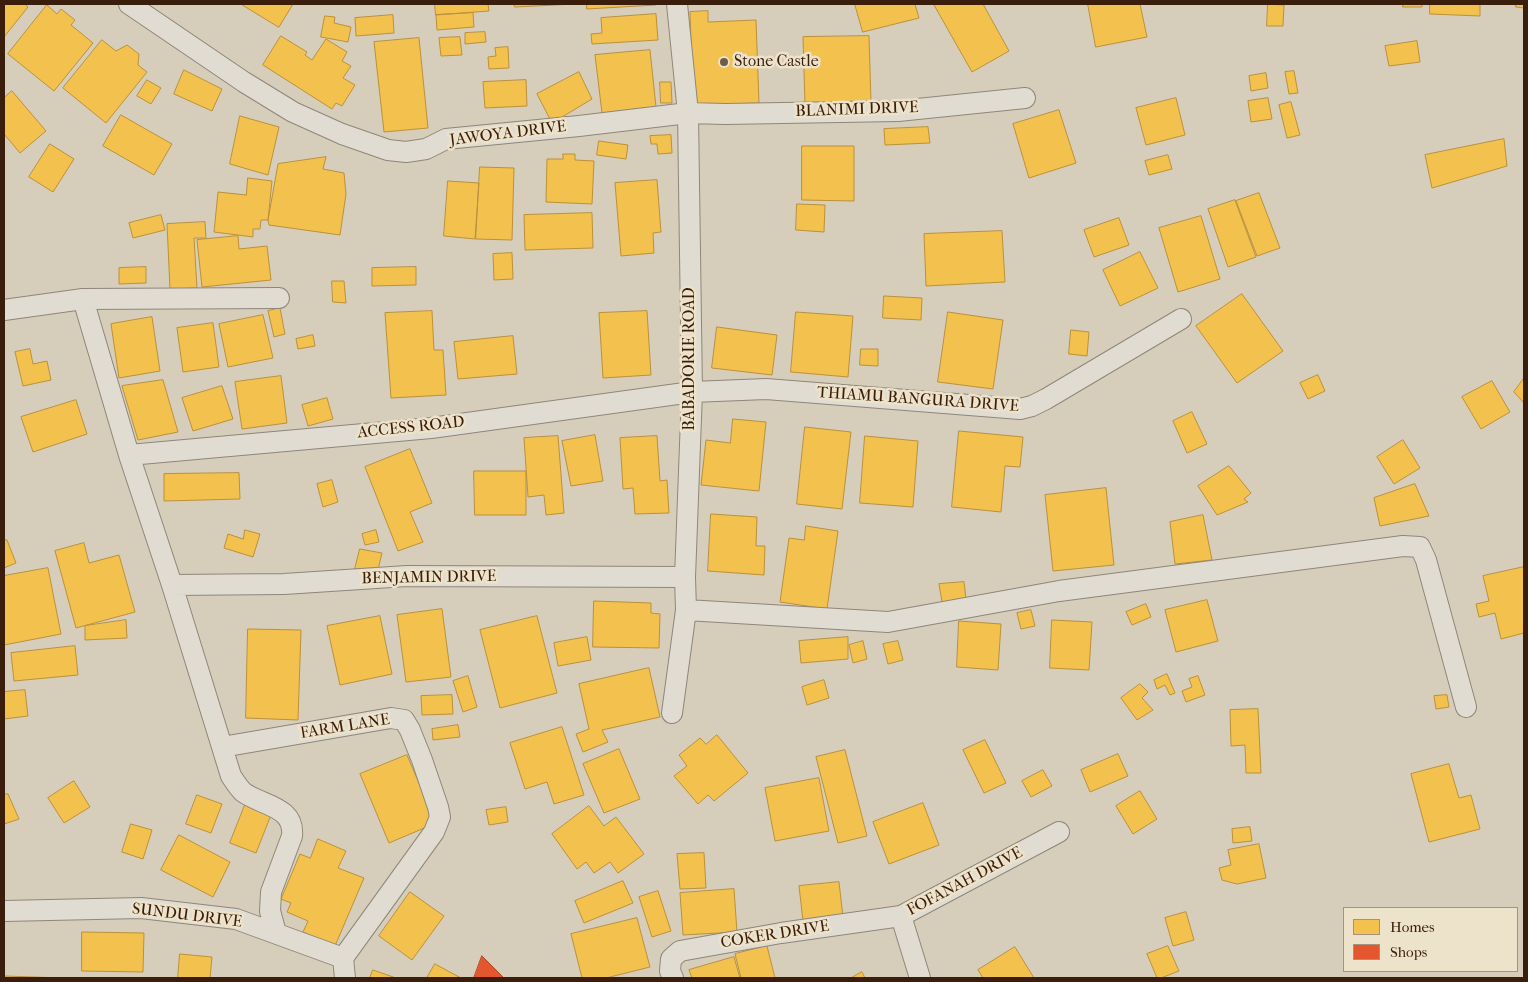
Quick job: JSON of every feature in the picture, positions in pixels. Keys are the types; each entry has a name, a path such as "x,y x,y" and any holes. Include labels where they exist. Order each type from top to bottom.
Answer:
{"street":[{"name":"JAWOYA DRIVE","path":"129,4 244,82 294,112 342,134 388,150 406,152 426,149 446,139 688,113"},
{"name":"BABADORIE ROAD","path":"672,713 686,610 685,577 692,392 688,113 676,4"},
{"name":"BLANIMI DRIVE","path":"688,113 898,112 1025,98"},
{"path":"4,310 83,299 279,298"},
{"path":"83,299 129,456 231,776 236,785 250,796 282,811 289,818 293,827 292,836 271,892 270,911 276,933"},
{"name":"THIAMU BANGURA DRIVE","path":"692,392 766,389 1020,409 1032,406 1181,320"},
{"name":"ACCESS ROAD","path":"129,456 431,428 692,392"},
{"path":"686,610 888,622 1059,592 1403,546 1420,547 1426,560 1466,707"},
{"name":"BENJAMIN DRIVE","path":"172,586 284,584 407,576 685,577"},
{"name":"FARM LANE","path":"222,747 391,718 404,720 410,730 422,760 440,818 434,832 343,958"},
{"name":"FOFANAH DRIVE","path":"920,978 901,916 1059,832"},
{"name":"SUNDU DRIVE","path":"4,911 141,908 236,919 343,958"},
{"name":"COKER DRIVE","path":"673,978 670,971 671,959 680,951 780,933 901,916"},
{"path":"343,958 345,978"}],"building: Homes":[{"path":"4,4 25,4 28,7 4,37"},
{"path":"241,4 293,4 279,27"},
{"path":"435,4 488,4 489,11 436,15"},
{"path":"514,4 575,4 515,7"},
{"path":"587,4 656,4 656,5 587,9"},
{"path":"855,4 915,4 919,18 863,32"},
{"path":"983,4 1009,51 972,72 934,5"},
{"path":"1088,4 1140,4 1147,37 1096,47"},
{"path":"1268,4 1284,5 1283,26 1267,26"},
{"path":"1403,4 1422,4 1422,7 1403,7"},
{"path":"1430,4 1480,4 1480,16 1430,14"},
{"path":"1516,4 1524,4 1524,8 1516,7"},
{"path":"47,5 57,14 61,9 75,20 71,25 93,43 54,91 8,54"},
{"name":"Stone Castle","path":"708,11 708,22 756,20 759,103 693,105 690,12"},
{"path":"473,13 474,27 437,30 436,15"},
{"path":"656,14 658,40 592,44 591,34 602,33 601,18"},
{"path":"393,15 394,33 356,36 355,18"},
{"path":"325,16 335,17 334,23 351,27 348,42 321,37"},
{"path":"485,32 486,42 465,44 465,33"},
{"path":"281,36 307,52 305,55 312,60 326,39 347,52 342,61 351,66 343,78 355,85 342,106 336,103 332,109 263,65"},
{"path":"869,36 871,102 805,104 803,37"},
{"path":"460,37 462,55 441,56 439,38"},
{"path":"419,38 428,128 384,132 374,42"},
{"path":"102,40 116,51 127,45 139,54 138,65 147,72 106,123 63,88"},
{"path":"1417,41 1420,62 1389,66 1385,46"},
{"path":"508,47 509,68 489,69 488,57 496,56 495,48"},
{"path":"650,50 656,107 602,113 595,55"},
{"path":"184,70 222,89 212,111 174,94"},
{"path":"1294,71 1298,93 1289,94 1285,72"},
{"path":"579,72 592,99 552,123 537,94"},
{"path":"1266,73 1268,88 1251,91 1249,76"},
{"path":"147,80 161,88 151,104 137,96"},
{"path":"526,80 527,106 485,108 483,82"},
{"path":"660,82 671,82 672,103 661,103"},
{"path":"12,91 46,131 20,153 4,134 4,98"},
{"path":"1176,98 1185,135 1146,145 1136,108"},
{"path":"1268,98 1272,119 1251,122 1248,101"},
{"path":"1291,102 1300,135 1287,138 1279,105"},
{"path":"1059,110 1076,163 1029,178 1013,124"},
{"path":"121,115 172,144 154,175 103,146"},
{"path":"240,116 279,127 268,175 230,164"},
{"path":"928,127 930,143 885,145 884,129"},
{"path":"671,135 672,153 658,154 657,144 651,144 650,136"},
{"path":"1504,139 1507,166 1432,188 1425,155"},
{"path":"599,141 628,145 626,159 597,155"},
{"path":"50,144 74,159 53,192 29,177"},
{"path":"802,146 854,146 854,201 802,200"},
{"path":"563,154 575,154 575,160 594,161 592,204 546,202 547,159 563,159"},
{"path":"1168,155 1172,169 1149,175 1145,161"},
{"path":"326,157 323,169 344,173 346,194 340,235 269,225 268,220 278,164"},
{"path":"480,167 514,168 512,240 476,239"},
{"path":"248,178 272,181 268,220 261,220 260,229 253,229 253,237 214,232 218,192 246,195"},
{"path":"657,180 661,232 653,233 654,253 621,256 615,183"},
{"path":"448,181 479,183 475,239 444,236"},
{"path":"1259,193 1280,248 1257,256 1236,201"},
{"path":"1235,200 1256,257 1228,267 1208,209"},
{"path":"797,204 825,205 824,232 796,230"},
{"path":"592,213 593,248 525,250 524,215"},
{"path":"161,215 165,230 133,238 129,223"},
{"path":"1201,216 1220,279 1178,292 1159,228"},
{"path":"1119,218 1129,245 1094,257 1084,230"},
{"path":"205,222 206,238 194,238 197,288 170,289 167,224"},
{"path":"1002,231 1005,282 926,286 924,234"},
{"path":"238,236 239,249 267,246 271,280 202,287 197,240"},
{"path":"1140,252 1158,288 1120,306 1103,270"},
{"path":"512,253 513,279 494,280 493,254"},
{"path":"146,267 146,283 119,284 119,268"},
{"path":"416,267 416,285 372,286 372,268"},
{"path":"332,281 344,281 346,303 333,302"},
{"path":"1242,294 1283,351 1237,383 1196,326"},
{"path":"884,296 922,298 921,320 883,318"},
{"path":"280,308 285,334 274,337 268,311"},
{"path":"432,311 434,350 443,350 446,395 391,398 385,313"},
{"path":"647,311 651,375 603,378 599,313"},
{"path":"796,312 853,316 848,377 791,372"},
{"path":"948,312 1003,320 993,389 938,382"},
{"path":"263,315 273,358 228,367 219,324"},
{"path":"152,317 160,371 119,378 111,324"},
{"path":"213,323 219,367 183,372 177,328"},
{"path":"717,327 777,335 772,375 712,368"},
{"path":"1071,330 1089,332 1087,356 1069,354"},
{"path":"313,335 315,346 298,349 296,339"},
{"path":"513,336 517,374 458,379 454,342"},
{"path":"30,349 33,364 47,361 51,380 23,386 15,352"},
{"path":"861,349 878,349 878,366 860,365"},
{"path":"1318,375 1325,391 1308,399 1300,383"},
{"path":"281,376 287,423 242,429 235,382"},
{"path":"1524,378 1524,403 1514,392"},
{"path":"163,380 178,432 138,440 122,386"},
{"path":"1492,381 1510,412 1481,429 1462,397"},
{"path":"222,386 233,419 193,431 182,398"},
{"path":"327,398 333,419 308,426 302,405"},
{"path":"76,400 87,434 33,452 21,417"},
{"path":"1192,412 1207,444 1187,453 1173,421"},
{"path":"733,419 766,422 759,491 701,485 706,440 730,443"},
{"path":"805,427 851,432 842,509 797,504"},
{"path":"959,431 1023,437 1020,467 1005,466 1001,512 952,507"},
{"path":"595,435 603,481 571,486 562,441"},
{"path":"558,436 564,513 546,515 544,495 528,497 524,438"},
{"path":"657,436 660,481 667,480 669,513 635,514 633,488 623,489 620,438"},
{"path":"865,436 918,441 913,507 860,503"},
{"path":"1403,440 1420,468 1394,484 1377,457"},
{"path":"410,449 432,503 410,512 423,542 398,551 365,467"},
{"path":"1229,466 1251,493 1244,499 1248,502 1217,515 1198,486"},
{"path":"474,471 526,471 526,515 475,515"},
{"path":"239,473 240,499 164,501 164,474"},
{"path":"332,480 338,502 323,507 317,484"},
{"path":"1415,484 1429,516 1380,526 1374,498"},
{"path":"1106,488 1114,565 1053,571 1045,495"},
{"path":"711,514 757,517 756,546 765,546 764,575 708,571"},
{"path":"1203,515 1212,560 1175,564 1170,522"},
{"path":"806,526 838,531 827,609 780,602 789,538 804,540"},
{"path":"245,530 260,534 253,557 224,548 228,534 243,539"},
{"path":"376,530 379,542 365,545 362,534"},
{"path":"7,540 16,563 4,568 4,541"},
{"path":"84,543 89,563 119,555 135,612 76,628 55,551"},
{"path":"360,549 382,553 377,574 355,569"},
{"path":"1524,567 1524,633 1501,639 1495,613 1479,617 1476,604 1489,601 1483,576"},
{"path":"48,568 61,634 4,645 4,576"},
{"path":"964,582 966,599 942,602 939,584"},
{"path":"1207,600 1218,641 1176,652 1165,610"},
{"path":"594,601 651,603 651,613 660,614 659,648 593,647"},
{"path":"1146,604 1151,617 1132,625 1126,612"},
{"path":"442,609 451,677 406,682 397,615"},
{"path":"1031,610 1035,626 1021,629 1017,613"},
{"path":"380,616 392,674 340,685 327,626"},
{"path":"537,616 557,693 500,708 480,630"},
{"path":"126,620 127,638 85,640 85,626"},
{"path":"1052,620 1092,622 1089,670 1050,668"},
{"path":"959,621 1001,624 998,670 957,667"},
{"path":"248,629 301,630 298,720 246,718"},
{"path":"587,637 591,660 558,666 554,643"},
{"path":"848,637 848,659 801,663 799,641"},
{"path":"863,641 867,659 853,663 849,645"},
{"path":"898,641 903,660 888,664 883,644"},
{"path":"75,646 78,675 14,681 11,653"},
{"path":"649,668 660,717 602,730 608,742 583,752 576,734 589,729 579,684"},
{"path":"1167,674 1175,693 1170,695 1165,685 1157,689 1154,680"},
{"path":"468,676 477,707 463,712 453,681"},
{"path":"1198,676 1205,695 1186,702 1182,691 1192,687 1189,679"},
{"path":"824,680 829,698 807,705 802,687"},
{"path":"1140,684 1148,692 1142,698 1153,710 1137,720 1121,698"},
{"path":"25,690 28,716 4,719 4,692"},
{"path":"452,695 453,714 422,715 421,696"},
{"path":"1447,695 1449,707 1436,709 1434,696"},
{"path":"1258,709 1261,773 1246,773 1245,745 1231,746 1230,710"},
{"path":"458,725 460,737 433,740 432,729"},
{"path":"562,727 584,795 554,804 547,782 525,789 510,743"},
{"path":"717,735 748,773 714,801 708,795 698,804 674,776 687,766 679,755 700,738 706,744"},
{"path":"985,740 1006,783 984,793 963,750"},
{"path":"619,749 640,799 604,813 583,764"},
{"path":"845,750 867,836 838,843 816,757"},
{"path":"1118,754 1128,776 1090,792 1081,770"},
{"path":"407,755 436,823 389,843 360,774"},
{"path":"1449,764 1459,798 1471,795 1480,829 1429,842 1411,774"},
{"path":"1043,770 1052,786 1031,797 1022,781"},
{"path":"819,778 829,831 775,841 765,788"},
{"path":"74,781 90,807 64,823 48,798"},
{"path":"1140,791 1157,819 1133,834 1116,806"},
{"path":"8,794 19,819 4,824 4,795"},
{"path":"197,795 222,804 211,833 186,824"},
{"path":"923,803 939,845 889,864 873,822"},
{"path":"245,805 271,815 256,853 230,843"},
{"path":"589,806 604,826 616,817 644,854 618,873 610,862 594,873 586,862 577,869 552,834"},
{"path":"506,807 508,822 489,825 486,810"},
{"path":"131,824 152,830 143,859 122,852"},
{"path":"1250,827 1252,841 1233,843 1232,829"},
{"path":"179,835 230,862 213,897 161,870"},
{"path":"318,839 346,851 338,868 364,878 335,946 303,932 308,921 287,912 291,903 281,899 300,854 310,858"},
{"path":"1259,844 1266,878 1237,884 1222,880 1219,868 1231,865 1228,850"},
{"path":"704,853 706,888 680,889 677,854"},
{"path":"623,881 633,903 584,923 575,901"},
{"path":"839,882 843,917 803,921 799,886"},
{"path":"734,889 737,932 683,935 680,893"},
{"path":"658,891 671,931 652,937 639,897"},
{"path":"410,892 444,916 412,960 379,936"},
{"path":"1186,912 1194,940 1173,946 1165,918"},
{"path":"637,918 650,967 606,978 582,978 571,934"},
{"path":"82,932 144,933 143,972 82,971"},
{"path":"767,946 775,978 741,978 735,954"},
{"path":"1168,946 1179,971 1157,978 1147,954"},
{"path":"1015,947 1034,978 983,978 978,970"},
{"path":"180,954 212,957 210,978 178,978"},
{"path":"734,957 740,978 692,978 689,970"},
{"path":"435,964 461,978 427,978"},
{"path":"373,970 396,978 370,978"},
{"path":"862,972 865,978 851,978"},
{"path":"4,976 65,978 4,978"}],"building: Shops":[{"path":"482,956 504,978 474,978"}],"place":[{"name":"Stone Castle","path":"724,62"}]}
